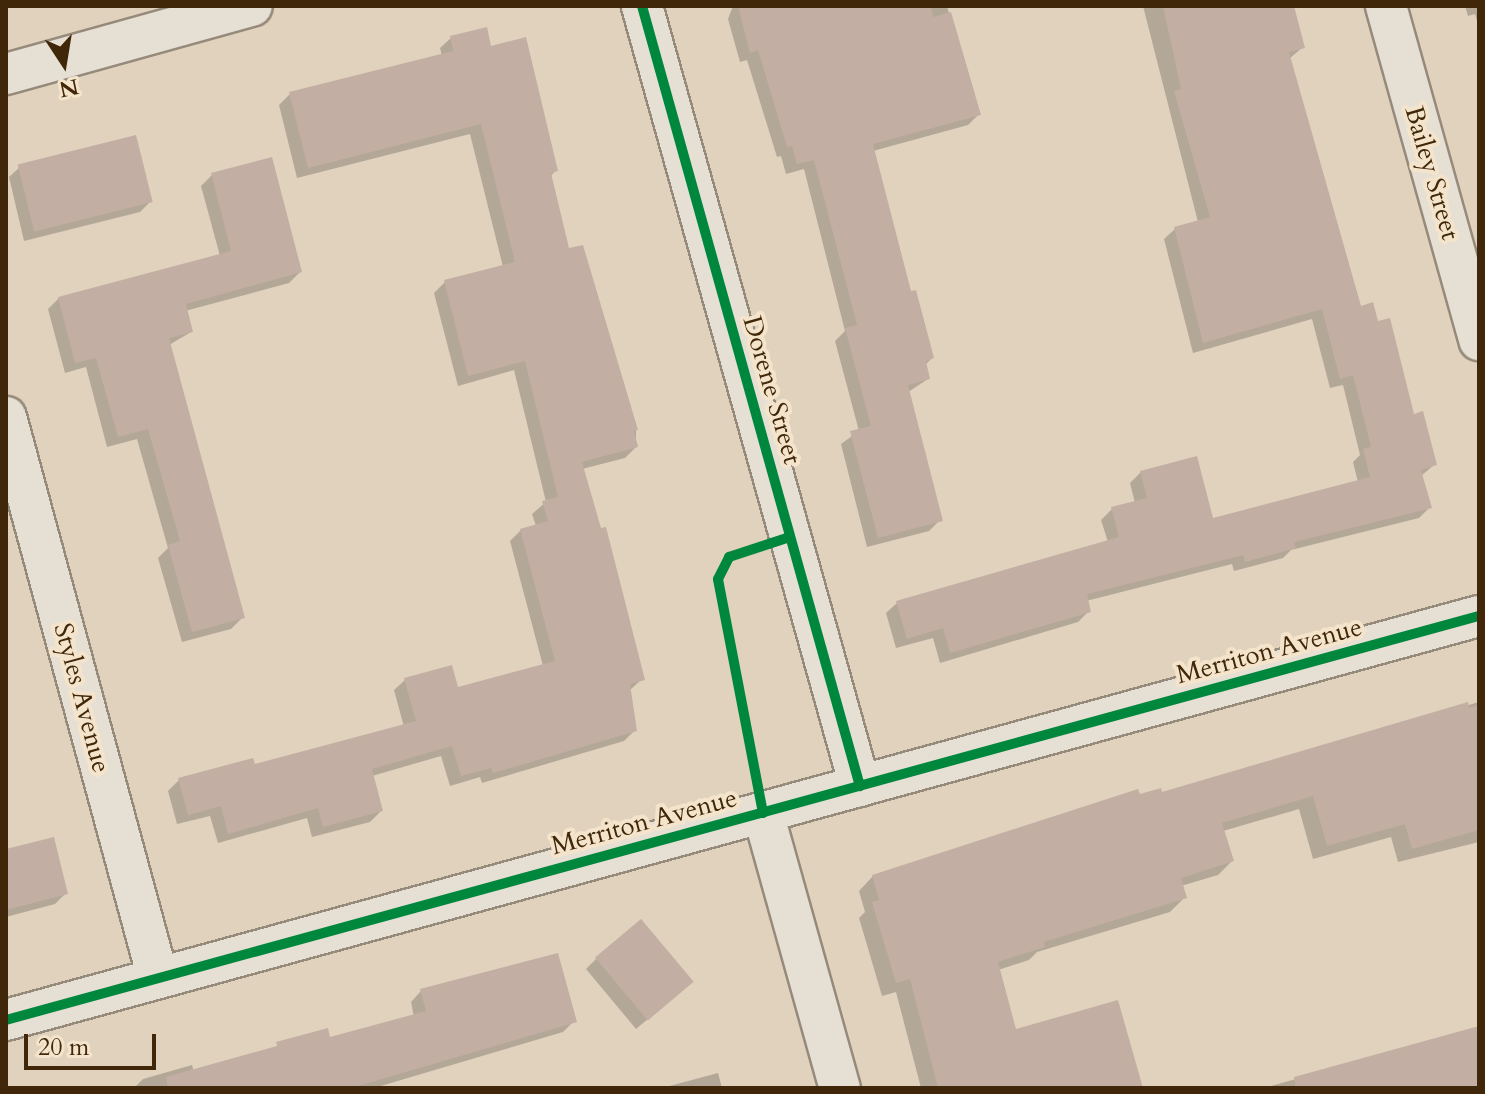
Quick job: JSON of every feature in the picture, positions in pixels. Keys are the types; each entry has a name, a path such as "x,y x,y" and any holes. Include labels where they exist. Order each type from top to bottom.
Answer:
{"street":[{"path":"6,74 252,6"},
{"name":"Dorene Street","path":"642,6 860,786"},
{"name":"Bailey Street","path":"1386,6 1479,340"},
{"name":"Styles Avenue","path":"6,417 158,978"},
{"name":"Merriton Avenue","path":"6,1020 1479,616"},
{"path":"763,813 840,1088"}],"building":[{"path":"738,6 931,6 933,17 951,12 981,115 873,144 911,291 916,290 934,358 926,361 930,379 908,385 943,521 878,538 850,431 871,426 845,328 857,325 814,160 797,164 792,146 787,147 758,50 750,53"},
{"path":"1163,6 1294,6 1305,48 1289,52 1361,306 1373,302 1378,321 1390,318 1414,414 1423,411 1437,465 1421,470 1432,508 1294,542 1296,548 1245,562 1243,555 1087,594 1091,612 950,653 943,628 907,639 896,601 1119,537 1111,507 1147,498 1140,471 1197,456 1213,518 1370,477 1363,449 1371,447 1353,375 1340,379 1322,309 1203,343 1174,227 1210,217 1174,91 1181,89"},
{"path":"487,27 491,46 526,37 558,171 551,173 569,248 583,245 638,430 634,431 638,447 582,462 601,528 606,527 645,680 630,684 637,731 493,773 491,768 461,776 452,746 372,769 383,811 323,827 318,808 228,834 221,806 188,815 178,778 253,758 255,764 416,721 404,678 452,665 458,687 555,661 520,529 548,521 542,501 558,497 525,361 468,376 444,280 515,262 481,124 308,168 289,92 453,51 450,36"},
{"path":"136,135 153,202 34,231 18,165"},
{"path":"272,157 302,272 186,304 193,332 169,338 245,618 192,632 168,545 180,541 148,429 118,437 96,358 75,363 58,297 231,251 211,173"},
{"path":"1468,702 1469,708 1479,705 1479,830 1412,849 1405,824 1327,846 1313,796 1222,823 1234,861 1181,878 1187,898 1044,942 1045,947 998,962 1016,1029 1118,1000 1143,1088 938,1088 910,979 896,983 872,902 879,900 872,875 1138,789 1140,794 1161,788 1162,792"},
{"path":"54,837 68,894 6,910 6,849"},
{"path":"641,919 694,982 648,1020 595,958"},
{"path":"558,953 577,1022 351,1088 168,1088 166,1077 277,1046 276,1042 328,1028 330,1037 426,1011 420,989"},
{"path":"1479,1026 1479,1088 1296,1088 1294,1077"}],"cycle path":[{"path":"642,6 860,786"},
{"path":"763,813 718,579 729,557 790,537"},
{"path":"6,1020 1479,616"}]}
